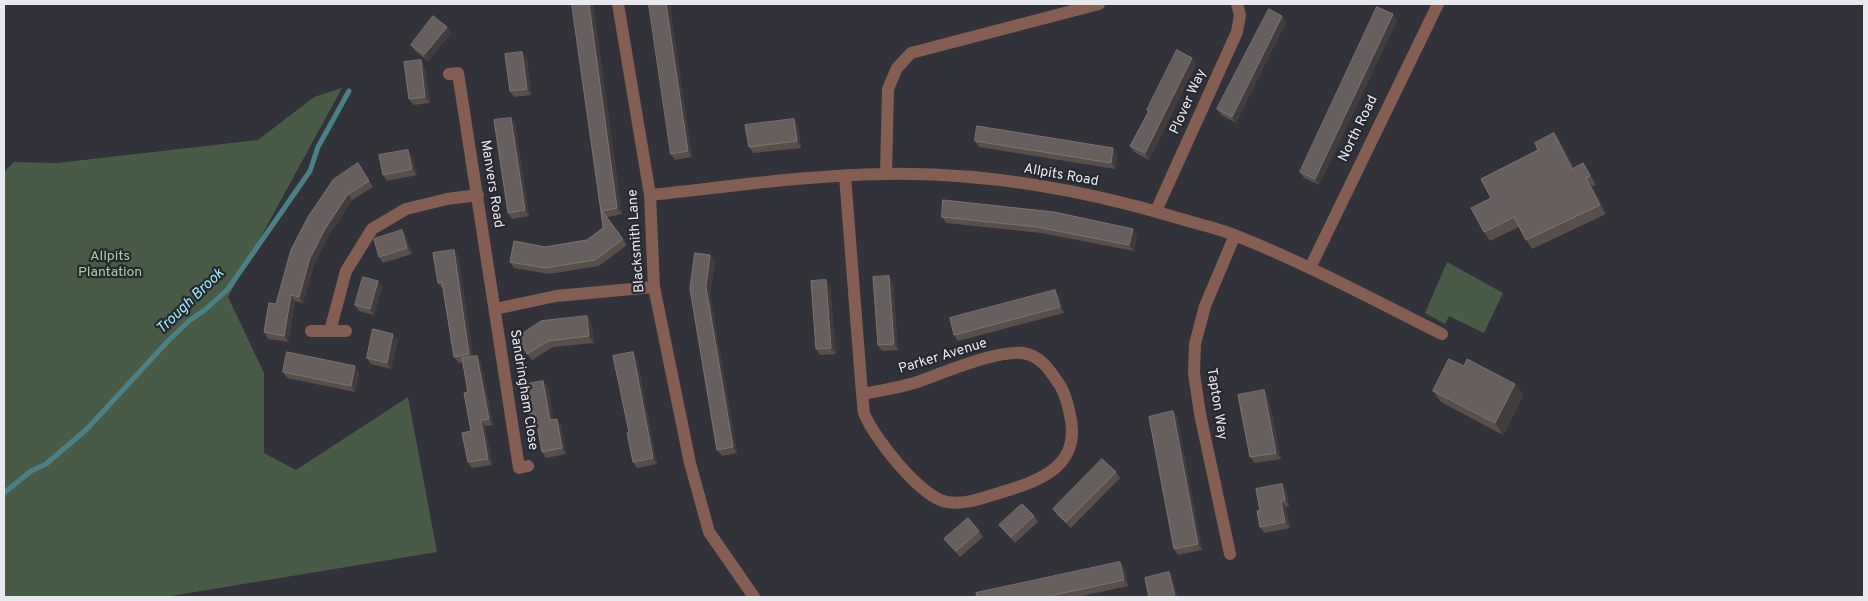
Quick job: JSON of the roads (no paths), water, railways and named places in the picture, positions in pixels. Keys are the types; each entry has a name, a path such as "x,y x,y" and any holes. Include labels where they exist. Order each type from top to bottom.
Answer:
{"street":[{"name":"Blacksmith Lane","path":"618,4 650,195 654,287 690,463 710,532 754,597"},
{"path":"886,174 888,89 897,68 911,53 1100,4"},
{"name":"Plover Way","path":"1156,212 1237,32 1240,15 1237,4"},
{"name":"North Road","path":"1310,268 1438,4"},
{"name":"Manvers Road","path":"458,73 495,309"},
{"name":"Allpits Road","path":"650,195 845,176 886,174 976,177 1092,196 1235,235 1310,268 1442,334"},
{"name":"Parker Avenue","path":"845,176 862,394 864,413 907,476 946,502 967,502 1031,484 1048,475 1065,458 1073,439 1065,393 1041,360 1022,353 990,357 911,384 862,394"},
{"path":"330,331 346,272 372,229 406,209 447,199 478,195"},
{"name":"Tapton Way","path":"1230,554 1200,414 1194,373 1194,344 1204,306 1235,235"},
{"path":"495,309 556,296 654,287"},
{"name":"Sandringham Close","path":"495,309 519,468 528,466"},
{"path":"311,331 346,331"}],"waterway":[{"name":"Trough Brook","path":"4,493 31,471 46,464 86,430 168,341 228,289 310,171 318,147 349,91"}],"park label":[{"name":"Allpits Plantation","path":"110,266"}]}
